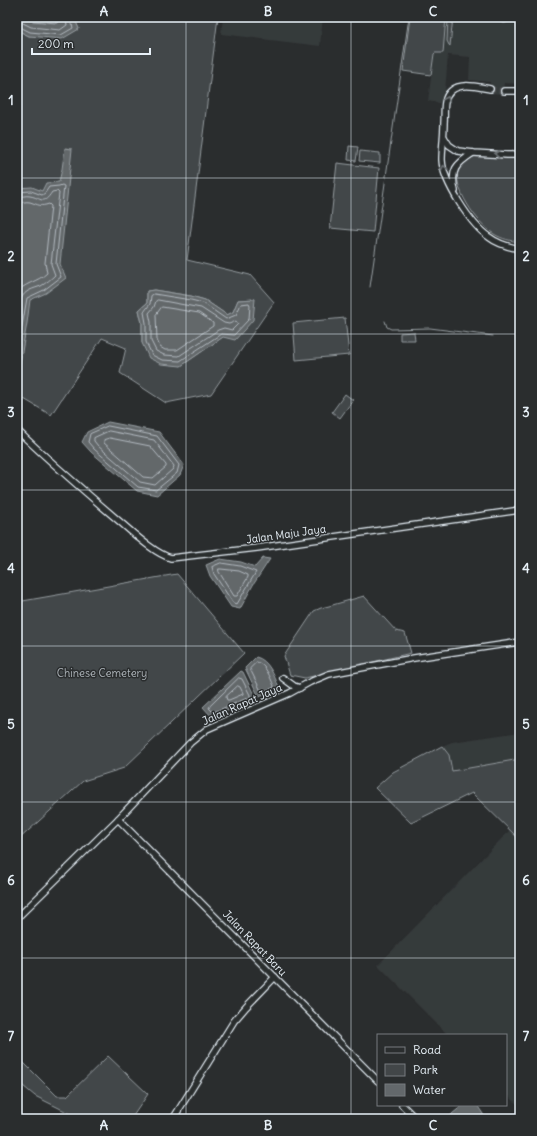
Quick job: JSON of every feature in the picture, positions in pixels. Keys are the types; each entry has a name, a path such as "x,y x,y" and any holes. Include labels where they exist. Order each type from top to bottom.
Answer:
{"street":[{"path":"490,91 460,86 447,95 445,105 442,160 450,188 467,214 482,232 496,242 520,249"},
{"path":"505,92 520,91"},
{"path":"444,137 449,145 462,152 507,155 513,155 520,152"},
{"path":"456,197 453,183 455,168 463,160 474,153"},
{"name":"Jalan Maju Jaya","path":"17,430 78,486 132,532 167,557 176,558 257,548 520,510"},
{"name":"Jalan Rapat Jaya","path":"17,918 118,819 190,743 207,729 290,693 329,674 414,658 520,642"},
{"path":"284,678 294,686 300,688"},
{"name":"Jalan Rapat Baru","path":"118,819 377,1080"},
{"path":"173,1119 234,1020 275,977"},
{"path":"403,1106 416,1119"}],"shaded area":[{"path":"223,17 323,17 320,46 221,34"},
{"path":"441,17 520,17 520,84 504,83 503,94 489,93 490,82 469,80 470,57 448,55 444,104 428,101 434,54"},
{"path":"520,732 520,759 452,771 449,755 442,746 452,742"},
{"path":"520,825 520,1107 507,1094 507,1034 447,1034 378,965 510,830"}],"green space":[{"path":"74,17 218,17 187,260 250,275 274,302 211,394 166,403 120,373 126,348 102,338 51,415 17,395 17,30 29,36 79,29","holes":["154,290 191,296 205,300 227,315 233,312 238,300 255,299 223,337 181,366 142,343 142,323 139,310 147,303 147,291"]},
{"path":"410,17 446,17 443,53 434,54 431,75 403,71"},
{"path":"448,17 453,17 450,46 447,41"},
{"path":"349,146 358,147 356,161 348,160"},
{"path":"360,151 380,153 380,163 359,161"},
{"path":"477,156 508,158 520,157 520,242 494,234 481,222 467,204 462,194 458,184 457,175 459,167 465,161"},
{"path":"337,163 379,168 373,232 330,228"},
{"path":"345,318 349,355 296,360 293,323"},
{"path":"414,332 415,340 400,340 400,333"},
{"path":"345,394 353,400 340,418 332,412"},
{"name":"Chinese Cemetery","path":"177,574 244,653 124,768 83,781 17,841 17,602"},
{"path":"364,596 396,631 405,633 411,653 305,678 290,675 284,656 314,611"},
{"path":"442,746 449,755 452,771 520,759 520,840 472,793 411,823 375,788 393,772"},
{"path":"17,1056 57,1096 67,1096 108,1056 148,1094 131,1119 81,1119 35,1096 17,1081"}],"water":[{"path":"17,17 74,17 79,29 62,39 29,36 17,30"},
{"path":"65,148 72,149 60,264 66,278 46,293 30,300 20,363 17,364 17,188 32,187 42,191 46,183 59,182"},
{"path":"154,290 191,296 205,300 227,315 233,312 238,300 255,299 253,320 235,340 223,337 181,366 161,364 149,358 142,343 142,323 139,310 147,303 147,291"},
{"path":"108,422 159,432 184,465 180,475 157,495 137,491 91,452 82,442 87,432"},
{"path":"263,558 270,559 253,585 240,609 231,607 210,576 206,565 220,559 241,562 255,567"},
{"path":"256,657 268,665 279,687 277,690 259,697 245,668"},
{"path":"241,671 243,672 256,699 212,717 203,707"},
{"path":"462,1106 478,1106 485,1119 452,1119 450,1117"}],"waterway":[{"path":"370,287 409,17"},
{"path":"385,321 387,327 391,329 430,328 493,336"}],"tunnel":[{"path":"490,89 504,91"}]}
